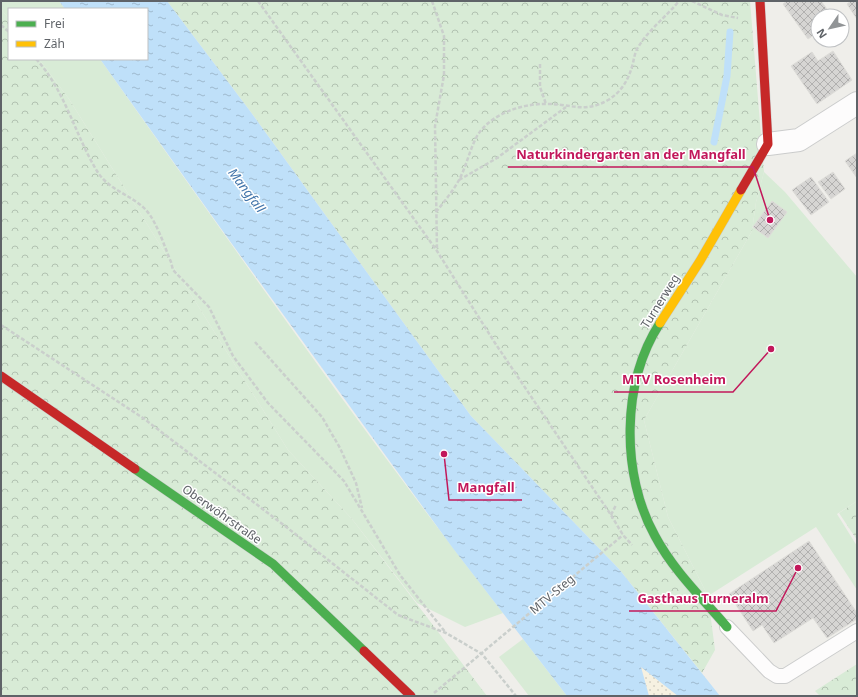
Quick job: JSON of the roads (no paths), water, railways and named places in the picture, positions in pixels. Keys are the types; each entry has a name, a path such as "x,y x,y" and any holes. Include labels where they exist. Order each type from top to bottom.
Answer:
{"street":[{"path":"760,1 768,144 799,140 857,103"},
{"name":"Turnerweg","path":"727,627 678,570 655,538 643,511 634,477 629,438 637,373 654,332 700,261 768,144"},
{"name":"Oberwöhrstraße","path":"1,376 273,564 411,696"}],"lane":[{"path":"727,627 769,671 777,676 786,676 857,631"}],"water":[{"path":"59,1 167,1 250,111 471,416 619,569 720,696 678,696 641,667 649,696 567,696 452,547 101,60 148,60 148,8 64,8"}],"waterway":[{"path":"714,142 727,76 730,32"}],"place":[{"name":"Naturkindergarten an der Mangfall","path":"770,220"},
{"name":"MTV Rosenheim","path":"771,349"},
{"name":"Mangfall","path":"444,454"},
{"name":"Gasthaus Turneralm","path":"798,568"}]}
